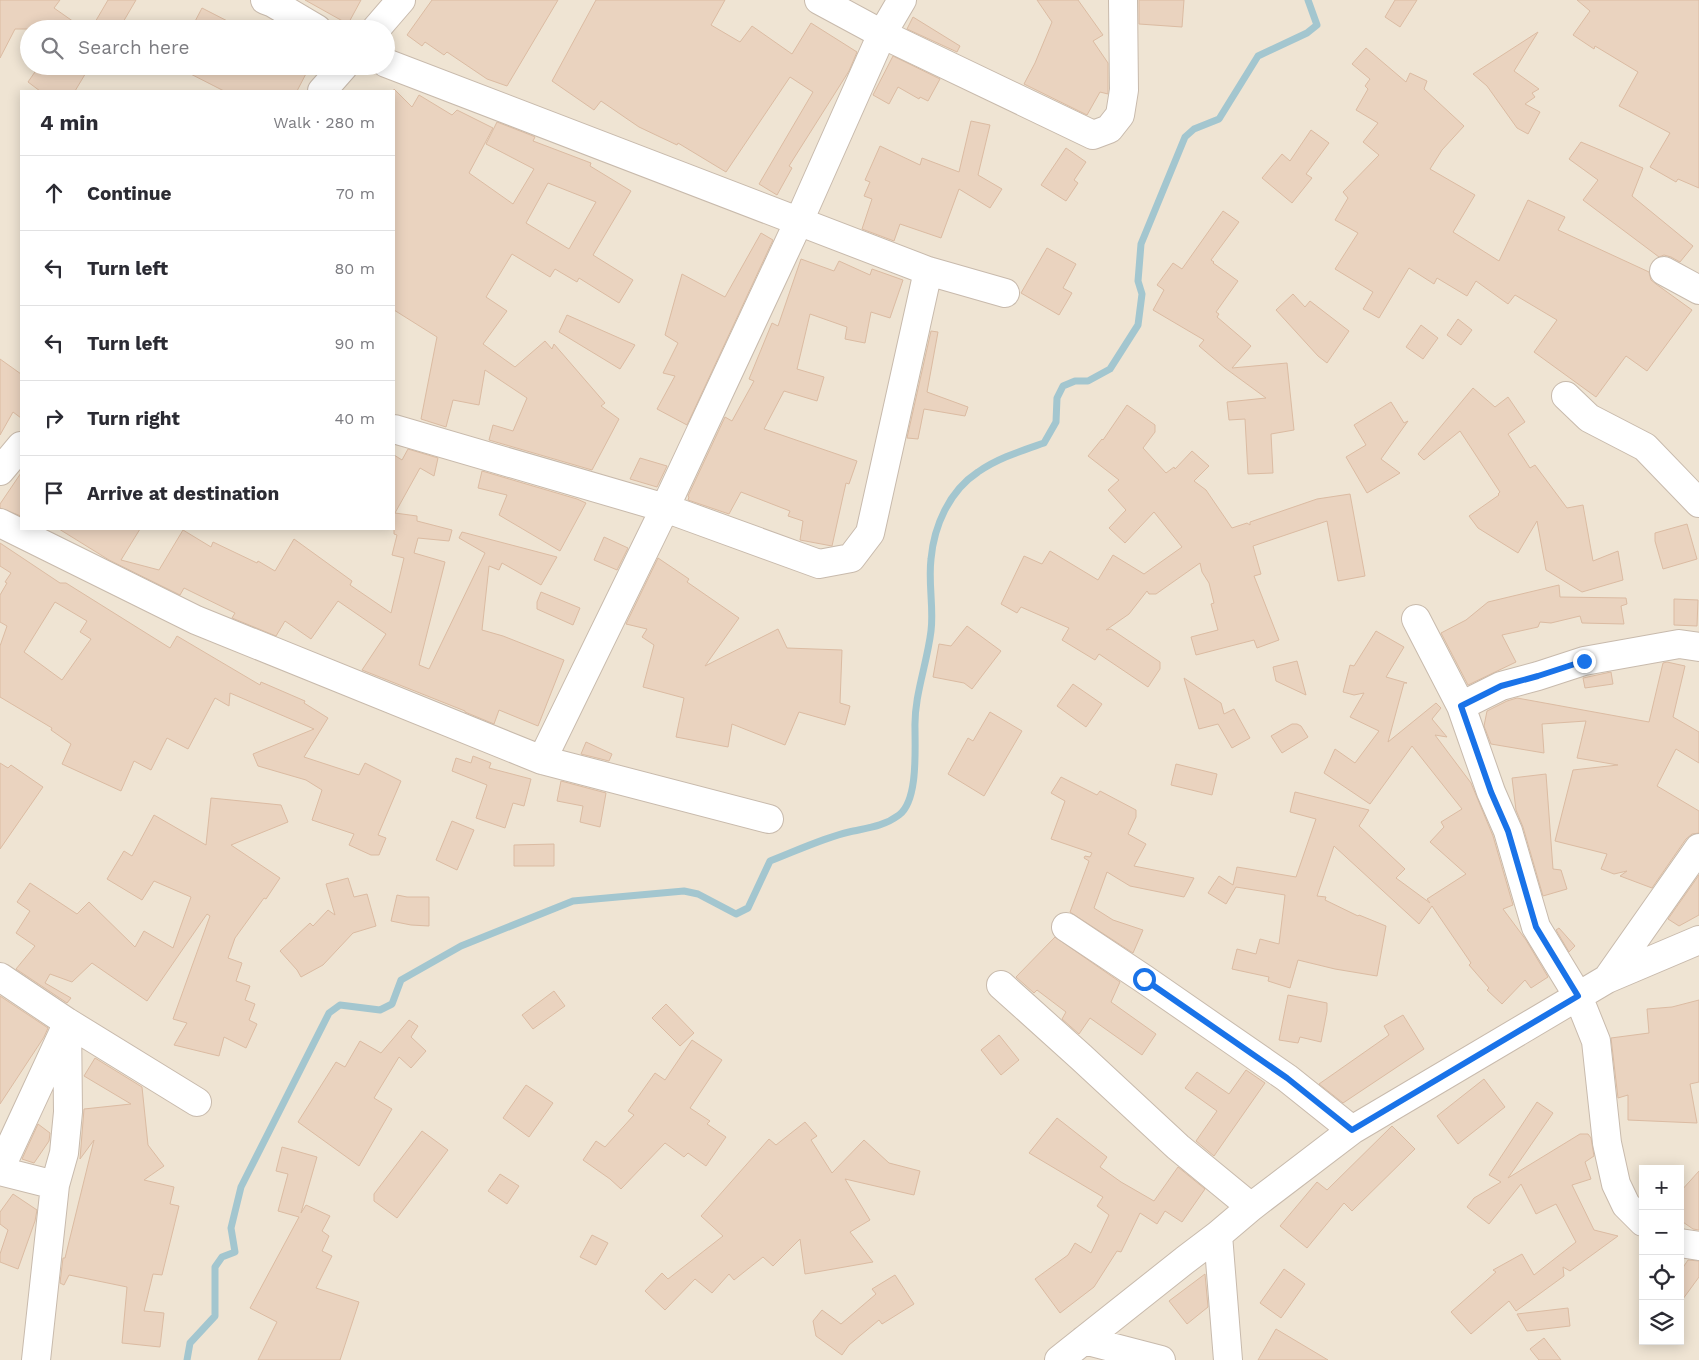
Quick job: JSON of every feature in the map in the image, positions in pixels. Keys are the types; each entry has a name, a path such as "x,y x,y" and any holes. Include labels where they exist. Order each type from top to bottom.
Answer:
{"street":[{"path":"265,0 301,20"},
{"path":"384,20 401,0"},
{"path":"819,0 882,34 1093,135 1108,129 1120,115 1124,90 1123,0"},
{"path":"542,760 666,508 799,221 882,34 902,0"},
{"path":"395,66 928,271 1005,294"},
{"path":"323,90 336,75"},
{"path":"395,428 666,508 819,564 851,558 870,533 928,271"},
{"path":"1664,271 1699,290"},
{"path":"1566,396 1589,418 1645,447 1699,503"},
{"path":"0,471 20,447"},
{"path":"0,524 196,620 542,760 769,818"},
{"path":"1416,619 1461,706 1491,792 1508,831 1536,927 1578,996 1596,1040 1607,1144 1616,1184 1626,1205 1639,1218"},
{"path":"1461,706 1501,686 1584,661 1679,644 1699,647"},
{"path":"1607,978 1699,848"},
{"path":"1066,927 1287,1078 1352,1130"},
{"path":"1059,1360 1218,1236 1251,1207 1352,1130 1607,978 1699,940"},
{"path":"0,978 196,1102"},
{"path":"1001,986 1178,1147 1251,1207"},
{"path":"55,1186 0,1170 67,1022"},
{"path":"36,1360 55,1186 64,1152 68,1112 67,1022"},
{"path":"1218,1236 1228,1360"},
{"path":"1684,1244 1699,1246"},
{"path":"1084,1340 1161,1360"}],"shaded area":[{"path":"0,0 1699,0 1699,1360 0,1360"}],"building":[{"path":"0,0 60,0 54,8 71,20 20,20 20,29 15,29 0,58"},
{"path":"108,0 136,0 124,20 96,20"},
{"path":"305,0 361,0 350,20 341,20"},
{"path":"432,0 558,0 507,86 487,79 447,52 444,55 425,42 422,46 407,35"},
{"path":"596,0 725,0 711,25 740,42 752,26 792,54 811,23 857,52 849,71 789,166 792,168 777,195 759,184 813,92 790,77 726,172 678,143 677,145 639,127 601,101 594,110 552,81"},
{"path":"1037,0 1078,0 1103,35 1093,41 1108,63 1108,94 1100,92 1087,115 1024,84 1052,22"},
{"path":"1139,0 1184,0 1182,27 1139,24"},
{"path":"1395,0 1417,0 1400,27 1385,17"},
{"path":"1577,0 1699,0 1699,188 1678,179 1676,182 1650,167 1670,133 1619,106 1638,72 1595,46 1594,49 1573,35 1590,11"},
{"path":"202,8 225,20 196,20"},
{"path":"913,17 960,46 957,52 907,29"},
{"path":"1538,32 1514,71 1539,89 1532,93 1535,97 1525,104 1540,112 1528,134 1517,128 1487,86 1473,74"},
{"path":"1366,48 1406,82 1410,73 1427,81 1424,89 1464,126 1442,150 1430,169 1475,195 1453,232 1499,261 1528,200 1565,217 1558,230 1649,272 1651,280 1692,310 1647,371 1626,356 1596,397 1534,352 1557,320 1515,295 1508,304 1476,281 1467,296 1437,278 1434,284 1409,268 1379,318 1363,309 1373,292 1335,269 1358,233 1335,220 1348,198 1343,192 1379,155 1363,142 1378,123 1356,110 1368,89 1365,86 1370,79 1352,64"},
{"path":"893,56 940,79 928,101 920,97 919,99 898,87 889,104 873,95"},
{"path":"33,75 85,75 76,90 39,90 28,82"},
{"path":"193,75 305,75 298,90 222,90"},
{"path":"395,90 412,107 419,95 452,115 457,110 493,128 469,173 513,204 534,169 486,144 497,122 535,137 533,141 591,163 590,166 631,191 593,255 633,280 619,303 579,278 577,282 555,269 550,277 512,254 486,297 507,311 483,344 515,367 545,341 552,349 554,344 605,403 601,406 619,419 592,470 489,440 493,425 513,431 527,398 485,370 479,405 453,400 446,427 421,419 437,337 395,311","holes":["548,183 596,202 569,249 526,223"]},
{"path":"971,121 990,125 978,175 1002,189 990,208 959,189 941,238 900,224 894,241 862,229 872,199 864,196 870,182 865,180 880,146 920,165 922,158 959,172"},
{"path":"1311,130 1329,143 1306,174 1312,178 1292,203 1262,178 1282,154 1290,161"},
{"path":"1581,142 1643,168 1632,196 1693,246 1680,262 1664,255 1659,257 1583,200 1598,180 1569,159"},
{"path":"1066,148 1086,162 1074,180 1078,183 1066,201 1041,185"},
{"path":"1223,211 1239,222 1211,260 1238,281 1216,312 1219,314 1217,317 1251,346 1232,368 1287,363 1294,430 1271,434 1273,473 1248,474 1245,419 1229,420 1227,402 1266,398 1199,346 1204,340 1153,310 1164,290 1157,285 1173,263 1182,269"},
{"path":"761,233 773,240 687,425 657,409 675,376 663,373 678,343 665,335 682,274 725,297"},
{"path":"1047,248 1076,264 1063,288 1072,293 1059,315 1021,293"},
{"path":"801,259 834,271 839,261 870,275 872,269 903,280 890,318 871,312 865,343 845,339 847,327 810,314 797,369 824,377 817,401 784,391 764,429 857,461 849,484 846,483 832,546 800,540 803,521 788,516 790,511 741,492 729,514 688,500 688,496 725,417 732,421 754,381 749,379 772,323 778,326"},
{"path":"1293,294 1305,307 1310,301 1349,331 1327,363 1318,356 1276,310"},
{"path":"567,315 635,345 620,369 559,332"},
{"path":"1458,319 1472,330 1461,345 1447,335"},
{"path":"1421,325 1438,338 1423,359 1406,347"},
{"path":"931,331 938,332 927,392 968,407 965,416 924,409 918,439 907,438"},
{"path":"0,359 20,373 20,417 13,412 0,435"},
{"path":"1473,388 1495,407 1508,397 1525,422 1508,434 1530,468 1535,465 1567,508 1583,505 1593,561 1618,551 1623,580 1582,592 1546,570 1537,521 1518,553 1478,528 1469,516 1499,495 1500,492 1460,431 1424,460 1418,454"},
{"path":"1391,402 1404,423 1408,421 1381,459 1400,473 1367,493 1346,457 1366,445 1354,425"},
{"path":"1127,405 1155,425 1155,432 1143,448 1166,473 1174,467 1175,469 1192,451 1209,466 1194,481 1206,490 1232,528 1247,523 1250,525 1250,522 1317,499 1350,494 1365,576 1338,581 1327,521 1253,546 1261,574 1254,576 1279,640 1257,648 1254,640 1196,655 1191,637 1218,630 1211,604 1214,603 1209,583 1202,572 1200,563 1156,594 1149,594 1147,591 1129,614 1106,630 1111,629 1160,662 1160,669 1148,687 1099,654 1095,660 1062,640 1069,628 1021,607 1017,613 1001,604 1024,556 1042,564 1050,551 1098,580 1113,555 1144,574 1182,547 1154,512 1125,543 1109,528 1126,510 1108,490 1119,480 1088,456 1103,440"},
{"path":"408,449 438,458 434,476 420,468 395,513 395,456 402,460"},
{"path":"640,458 667,466 657,487 630,479"},
{"path":"482,471 586,503 560,551 499,515 507,495 478,488"},
{"path":"20,474 20,516 0,508 0,504"},
{"path":"395,513 417,516 417,521 452,530 449,541 418,538 414,553 445,562 419,665 429,669 485,553 459,538 462,532 557,557 541,585 502,563 499,570 489,566 482,630 503,636 564,660 538,726 499,710 494,724 362,670 386,634 338,601 311,639 285,621 276,636 232,618 235,613 184,588 180,595 109,560 61,530 139,530 121,560 159,570 183,530 211,547 213,542 257,563 258,561 275,571 294,539 352,581 350,585 391,613 404,558 392,555 397,535 394,534"},
{"path":"1687,524 1697,559 1663,569 1655,541 1655,533"},
{"path":"604,537 628,548 617,570 594,560"},
{"path":"0,543 60,583 66,583 170,648 177,636 260,685 261,682 305,701 304,703 328,718 304,757 359,775 365,763 401,781 378,835 386,838 379,855 371,855 349,845 354,834 312,820 322,790 306,780 258,766 253,754 314,729 230,693 229,706 215,698 188,749 167,738 151,770 134,761 121,791 62,764 71,744 51,730 52,728 0,697 0,646 7,626 0,622 0,595 11,573 0,566","holes":["55,602 87,621 80,632 91,639 62,680 24,652"]},
{"path":"658,558 689,579 687,582 739,618 705,666 778,629 787,648 842,650 840,703 850,706 845,725 799,712 785,745 732,724 728,747 676,737 684,698 643,687 654,645 642,637 647,629 626,624"},
{"path":"1559,585 1560,597 1626,598 1627,604 1621,606 1624,624 1582,623 1580,616 1551,623 1540,622 1538,627 1502,635 1516,662 1468,685 1441,633 1466,620 1488,602"},
{"path":"541,592 580,608 573,625 537,609 537,602"},
{"path":"1674,599 1698,600 1697,626 1674,625"},
{"path":"967,626 1001,651 972,689 964,683 933,677 939,644 951,646"},
{"path":"1376,631 1404,647 1386,677 1407,683 1404,683 1388,742 1436,703 1441,708 1432,719 1447,737 1435,735 1471,783 1493,836 1513,905 1503,909 1526,940 1548,977 1531,988 1525,980 1502,1004 1487,990 1489,988 1469,965 1471,963 1432,906 1419,924 1334,846 1317,896 1326,897 1325,900 1358,916 1386,926 1377,976 1298,960 1290,988 1268,981 1269,977 1232,969 1237,949 1256,954 1260,939 1279,944 1285,895 1236,887 1226,904 1208,893 1219,876 1233,885 1237,867 1296,877 1316,819 1290,812 1295,792 1369,810 1359,826 1405,869 1396,878 1430,903 1427,899 1466,874 1430,842 1444,827 1441,822 1462,809 1412,746 1370,804 1324,773 1335,749 1355,763 1379,731 1350,717 1364,693 1354,695 1343,692 1350,665 1354,666"},
{"path":"1297,661 1306,695 1276,681 1273,667"},
{"path":"1667,662 1685,666 1673,717 1699,732 1699,763 1676,749 1657,786 1699,811 1699,833 1692,834 1686,839 1652,888 1620,876 1627,871 1614,874 1601,869 1607,854 1555,841 1573,770 1618,765 1577,758 1586,721 1542,724 1544,753 1491,744 1484,726 1487,711 1517,698 1649,722 1663,663"},
{"path":"1611,672 1613,684 1585,688 1583,678"},
{"path":"1184,678 1221,703 1224,714 1234,709 1250,738 1232,748 1218,724 1199,729"},
{"path":"1073,684 1102,704 1086,727 1057,706"},
{"path":"990,712 1022,731 984,796 948,774 968,738 973,741"},
{"path":"1292,724 1301,726 1308,737 1282,753 1271,736"},
{"path":"586,742 612,754 609,761 581,754"},
{"path":"473,756 491,763 489,768 531,779 524,806 513,803 505,828 476,818 487,785 452,771 456,758 471,763"},
{"path":"0,763 8,768 11,765 43,787 0,849"},
{"path":"1176,764 1217,774 1212,795 1171,785"},
{"path":"1546,774 1553,869 1561,870 1567,889 1543,896 1523,827 1516,810 1512,778"},
{"path":"1061,777 1097,795 1100,791 1136,810 1136,817 1128,834 1146,844 1134,866 1194,878 1184,897 1130,886 1107,872 1094,908 1113,920 1143,930 1133,953 1070,912 1089,861 1084,858 1085,856 1090,857 1092,853 1051,839 1065,801 1051,793"},
{"path":"561,781 606,793 600,827 580,822 583,806 557,801"},
{"path":"211,798 281,805 288,822 231,845 280,878 235,938 228,958 242,963 236,981 250,986 245,1000 255,1004 249,1020 257,1024 246,1048 224,1037 219,1056 174,1045 187,1023 173,1019 210,916 207,914 147,1001 92,963 72,982 50,974 45,983 71,998 67,1003 16,969 35,946 16,933 30,911 17,902 30,883 77,914 89,902 135,947 144,931 173,948 191,897 154,881 142,900 107,879 124,851 132,856 154,815 206,845"},
{"path":"452,821 474,830 457,870 436,860"},
{"path":"554,844 554,866 514,866 514,845"},
{"path":"1699,875 1699,915 1679,926 1668,919"},
{"path":"348,878 354,897 367,894 376,926 353,933 323,965 301,977 280,951 310,923 313,926 328,910 335,915 326,884"},
{"path":"397,895 429,897 429,926 391,921"},
{"path":"1559,928 1575,946 1569,952 1556,930"},
{"path":"1055,937 1120,982 1111,1002 1156,1034 1142,1055 1090,1018 1079,1034 1062,1019 1066,1012 1037,990 1034,993 1016,977"},
{"path":"554,991 565,1006 533,1029 522,1015"},
{"path":"1288,995 1327,1003 1321,1042 1300,1037 1298,1043 1279,1040"},
{"path":"0,996 48,1028 0,1104"},
{"path":"1699,1000 1699,1082 1690,1084 1697,1123 1628,1120 1628,1095 1618,1098 1611,1038 1649,1033 1647,1009 1672,1007"},
{"path":"666,1004 694,1033 680,1046 652,1018"},
{"path":"1403,1015 1424,1049 1343,1103 1319,1084 1389,1035 1384,1026"},
{"path":"409,1020 418,1026 411,1037 426,1051 411,1068 399,1057 374,1098 392,1109 359,1166 298,1122 336,1062 345,1067 360,1041 381,1053"},
{"path":"999,1035 1019,1060 1001,1075 981,1050"},
{"path":"692,1040 722,1060 690,1108 710,1121 707,1124 726,1137 706,1166 688,1153 684,1157 665,1143 621,1189 583,1160 596,1141 605,1147 634,1115 628,1111 655,1073 665,1080"},
{"path":"95,1058 142,1087 148,1145 164,1166 144,1180 174,1187 170,1204 179,1206 162,1275 153,1274 144,1311 164,1313 160,1347 122,1343 127,1287 69,1275 64,1285 60,1283 63,1258 65,1258 94,1140 80,1159 84,1109 131,1104 84,1076"},
{"path":"1246,1070 1265,1083 1214,1156 1196,1141 1217,1111 1185,1088 1197,1072 1229,1094"},
{"path":"1484,1079 1505,1107 1458,1144 1437,1116"},
{"path":"526,1085 553,1103 529,1137 503,1118"},
{"path":"1537,1102 1553,1113 1508,1178 1580,1134 1588,1134 1591,1138 1594,1156 1585,1162 1591,1179 1572,1185 1594,1230 1618,1236 1570,1271 1563,1267 1564,1276 1516,1311 1509,1301 1471,1334 1451,1312 1496,1272 1493,1270 1522,1254 1534,1275 1576,1242 1556,1204 1536,1214 1521,1184 1489,1224 1467,1207 1474,1198 1501,1182 1489,1175"},
{"path":"1057,1118 1107,1157 1100,1167 1121,1182 1154,1201 1178,1167 1205,1189 1182,1222 1165,1211 1157,1224 1140,1213 1121,1252 1117,1251 1094,1287 1060,1313 1035,1279 1068,1255 1075,1243 1091,1253 1109,1215 1097,1206 1103,1197 1029,1153"},
{"path":"805,1122 817,1136 811,1140 832,1173 864,1140 889,1163 920,1171 914,1195 845,1179 870,1220 850,1232 873,1262 805,1274 800,1239 773,1266 763,1257 734,1280 729,1274 712,1293 695,1279 665,1310 645,1291 662,1273 668,1279 723,1236 701,1216 769,1139 776,1145"},
{"path":"38,1124 50,1133 49,1141 34,1163 22,1159"},
{"path":"1392,1126 1415,1149 1352,1211 1344,1203 1307,1248 1280,1226 1317,1182 1327,1190"},
{"path":"422,1131 448,1150 397,1218 374,1201 374,1194"},
{"path":"282,1147 317,1157 301,1213 306,1205 330,1216 322,1231 329,1236 322,1251 332,1256 316,1288 359,1302 340,1360 258,1360 277,1322 250,1308 299,1217 278,1211 288,1174 276,1171"},
{"path":"1699,1171 1699,1230 1693,1229 1684,1223 1684,1188"},
{"path":"500,1174 519,1186 507,1204 488,1191"},
{"path":"13,1194 37,1210 18,1269 0,1262 0,1254 8,1230 0,1224 0,1212"},
{"path":"592,1235 608,1243 596,1265 580,1257"},
{"path":"1688,1260 1699,1261 1699,1277 1684,1298 1684,1266"},
{"path":"1284,1269 1305,1284 1281,1318 1260,1303"},
{"path":"1205,1274 1208,1307 1187,1324 1169,1301"},
{"path":"895,1275 914,1304 882,1324 879,1320 849,1345 842,1355 816,1336 813,1321 822,1310 841,1324 876,1294 872,1289"},
{"path":"1568,1308 1570,1326 1527,1331 1517,1314"},
{"path":"1276,1329 1328,1360 1258,1360"},
{"path":"1544,1338 1561,1360 1539,1360 1530,1349"}],"waterway":[{"path":"187,1360 190,1343 215,1316 215,1267 222,1257 235,1252 231,1228 241,1187 329,1013 340,1005 380,1010 392,1004 401,980 461,946 573,901 684,891 698,894 736,914 748,908 770,861 829,838 881,825 899,815 905,808 910,799 914,775 915,716 931,631 931,559 936,534 945,510 959,489 978,472 1002,459 1044,443 1056,422 1057,398 1063,386 1075,381 1088,381 1110,369 1138,325 1142,294 1138,281 1141,244 1185,137 1194,129 1219,119 1258,56 1307,33 1317,25 1308,0"}],"route":[{"path":"1144,979 1287,1078 1352,1130 1578,996 1536,927 1508,831 1491,792 1461,706 1501,686 1584,661"}]}
